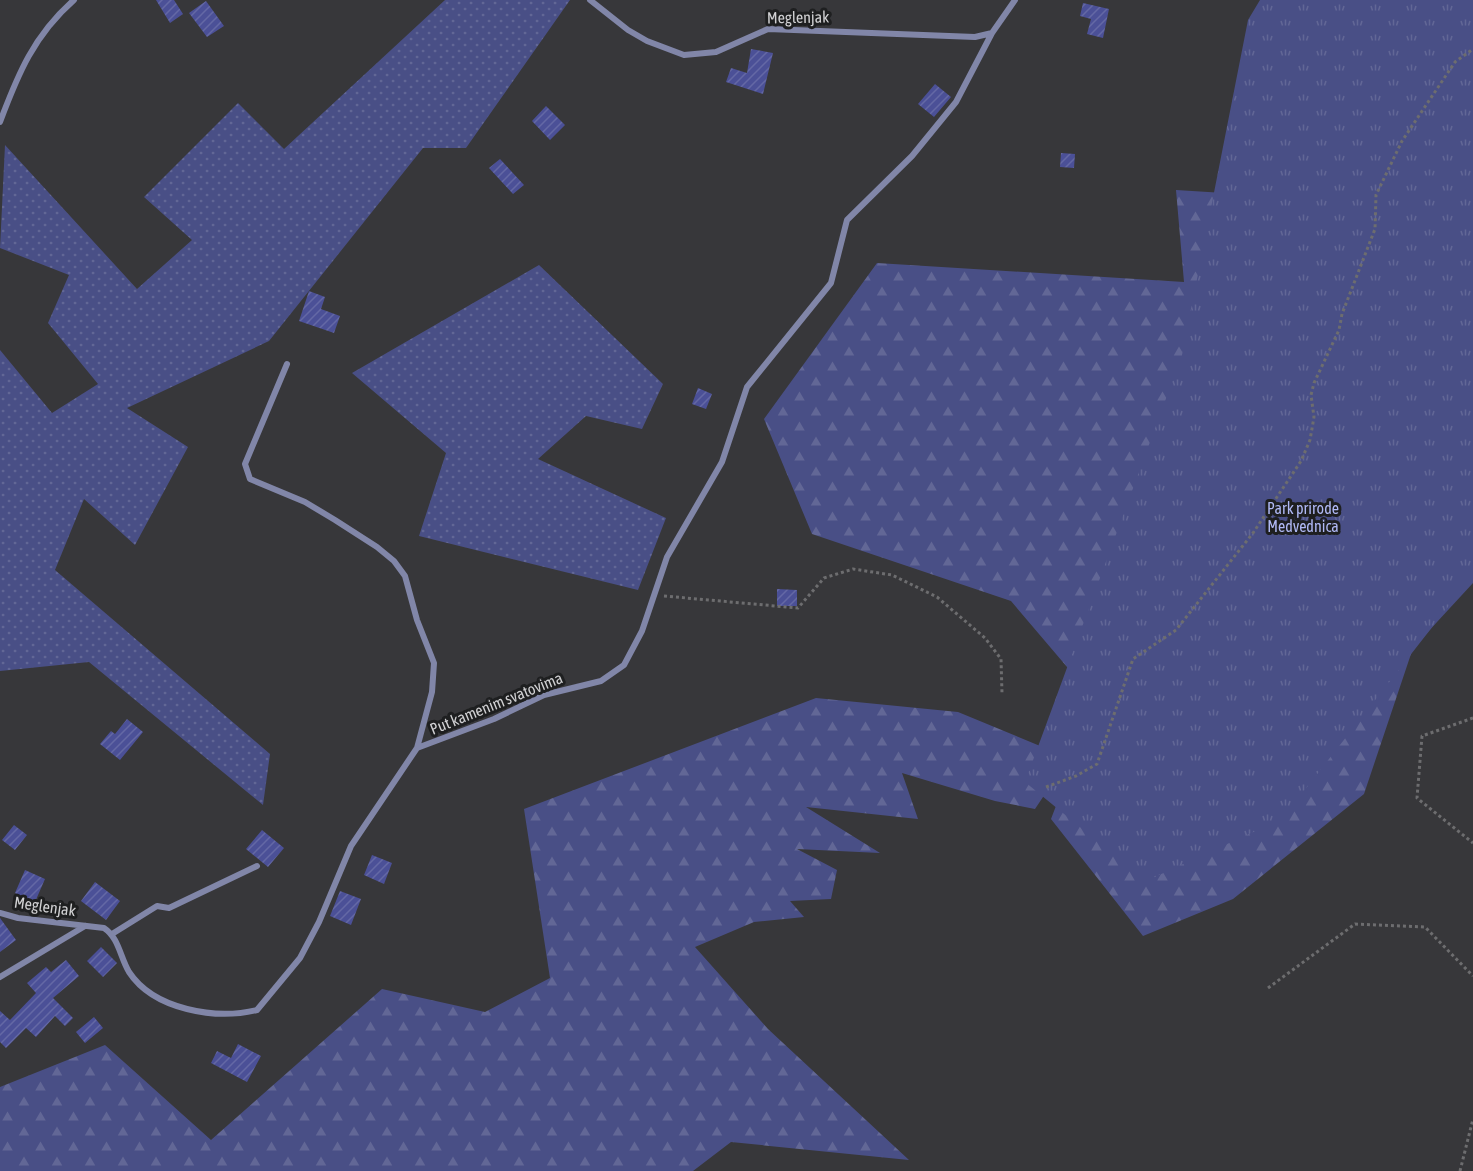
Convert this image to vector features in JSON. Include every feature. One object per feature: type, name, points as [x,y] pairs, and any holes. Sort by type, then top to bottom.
[{"type":"street","points":[[0,122],[21,68],[52,20],[74,0]]},
{"type":"street","name":"Meglenjak","points":[[590,0],[628,30],[647,41],[684,55],[716,52],[768,29],[975,37],[992,33]]},
{"type":"street","name":"Put kamenim svatovima","points":[[417,748],[494,719],[544,695],[601,681],[624,665],[642,631],[667,557],[722,462],[747,387],[831,283],[847,220],[912,156],[942,121],[956,102],[992,33],[1015,0]]},
{"type":"street","name":"Put kamenim svatovima","points":[[112,934],[130,974],[145,991],[171,1005],[223,1014],[257,1010],[300,958],[319,922],[351,846],[417,748],[432,692],[434,663],[417,620],[405,576],[394,561],[377,547],[335,520],[304,502],[250,479],[245,464],[287,364]]},
{"type":"street","points":[[0,976],[86,926],[104,928],[112,934],[158,906],[169,908],[257,866]]},
{"type":"street","name":"Meglenjak","points":[[0,913],[18,918],[86,926]]},
{"type":"path","points":[[1046,787],[1076,776],[1097,764],[1133,659],[1176,630],[1253,532],[1301,461],[1310,440],[1314,417],[1311,395],[1314,382],[1340,330],[1342,314],[1376,230],[1376,195],[1401,141],[1455,62],[1473,49]]},
{"type":"path","points":[[654,595],[798,608],[824,578],[854,569],[892,575],[937,597],[985,638],[1001,659],[1002,693]]},
{"type":"path","points":[[1473,718],[1422,736],[1417,798],[1473,843]]},
{"type":"path","points":[[1268,988],[1355,924],[1425,927],[1473,976]]},
{"type":"path","points":[[1460,1171],[1473,1119]]},
{"type":"green space","points":[[445,0],[570,0],[466,148],[423,148],[269,341],[127,408],[188,447],[135,545],[84,499],[55,570],[270,754],[263,805],[89,662],[0,671],[0,350],[52,413],[98,384],[48,323],[69,275],[0,248],[5,145],[137,289],[192,240],[144,197],[238,103],[284,149]]},
{"type":"green space","name":"Park prirode Medvednica","points":[[1260,0],[1473,0],[1473,575],[1282,819],[1146,881],[1025,782],[1182,355],[1248,20]]},
{"type":"green space","name":"Park prirode Medvednica","points":[[1473,0],[1473,583],[1413,648],[1364,794],[1233,899],[1143,936],[1051,819],[1096,701],[1011,601],[812,534],[764,419],[877,263],[1184,282],[1176,190],[1287,197]]},
{"type":"green space","points":[[539,265],[663,384],[642,429],[586,416],[538,459],[666,518],[638,590],[419,536],[446,453],[352,373]]},
{"type":"green space","points":[[816,698],[958,712],[1069,758],[1035,809],[995,801],[902,773],[918,819],[806,807],[880,853],[797,849],[837,870],[831,899],[790,901],[804,917],[754,922],[695,947],[768,1029],[909,1160],[731,1142],[693,1171],[0,1171],[0,1087],[105,1045],[211,1140],[382,989],[485,1012],[550,978],[524,809]]},
{"type":"building","points":[[156,0],[174,0],[183,14],[170,23]]},
{"type":"building","points":[[206,1],[224,26],[207,37],[189,13]]},
{"type":"building","points":[[1083,3],[1109,9],[1103,38],[1087,34],[1091,19],[1080,16]]},
{"type":"building","points":[[751,49],[773,53],[763,94],[726,82],[731,68],[747,73]]},
{"type":"building","points":[[935,84],[951,97],[934,117],[918,104]]},
{"type":"building","points":[[546,106],[565,125],[550,140],[532,121]]},
{"type":"building","points":[[1061,153],[1075,154],[1074,168],[1060,167]]},
{"type":"building","points":[[500,159],[524,185],[513,194],[489,168]]},
{"type":"building","points":[[309,291],[325,297],[321,309],[340,316],[334,333],[299,321]]},
{"type":"building","points":[[698,388],[712,394],[706,409],[692,404]]},
{"type":"building","points":[[777,589],[797,590],[797,606],[777,606]]},
{"type":"building","points":[[127,719],[143,732],[120,760],[100,744],[111,731],[115,734]]},
{"type":"building","points":[[14,825],[27,835],[15,850],[2,840]]},
{"type":"building","points":[[262,830],[284,848],[268,867],[246,849]]},
{"type":"building","points":[[372,855],[392,863],[384,884],[364,875]]},
{"type":"building","points":[[25,870],[45,879],[35,902],[15,893]]},
{"type":"building","points":[[95,882],[120,901],[106,920],[81,901]]},
{"type":"building","points":[[340,891],[361,899],[351,925],[330,916]]},
{"type":"building","points":[[0,918],[16,940],[0,952]]},
{"type":"building","points":[[101,947],[117,963],[103,977],[87,961]]},
{"type":"building","points":[[66,960],[79,976],[53,998],[73,1018],[65,1026],[55,1016],[36,1037],[26,1028],[6,1048],[0,1042],[0,1011],[10,1020],[36,993],[27,983],[46,967],[51,972]]},
{"type":"building","points":[[94,1017],[103,1028],[85,1043],[76,1032]]},
{"type":"building","points":[[238,1044],[261,1056],[247,1082],[211,1063],[217,1051],[231,1058]]}]
